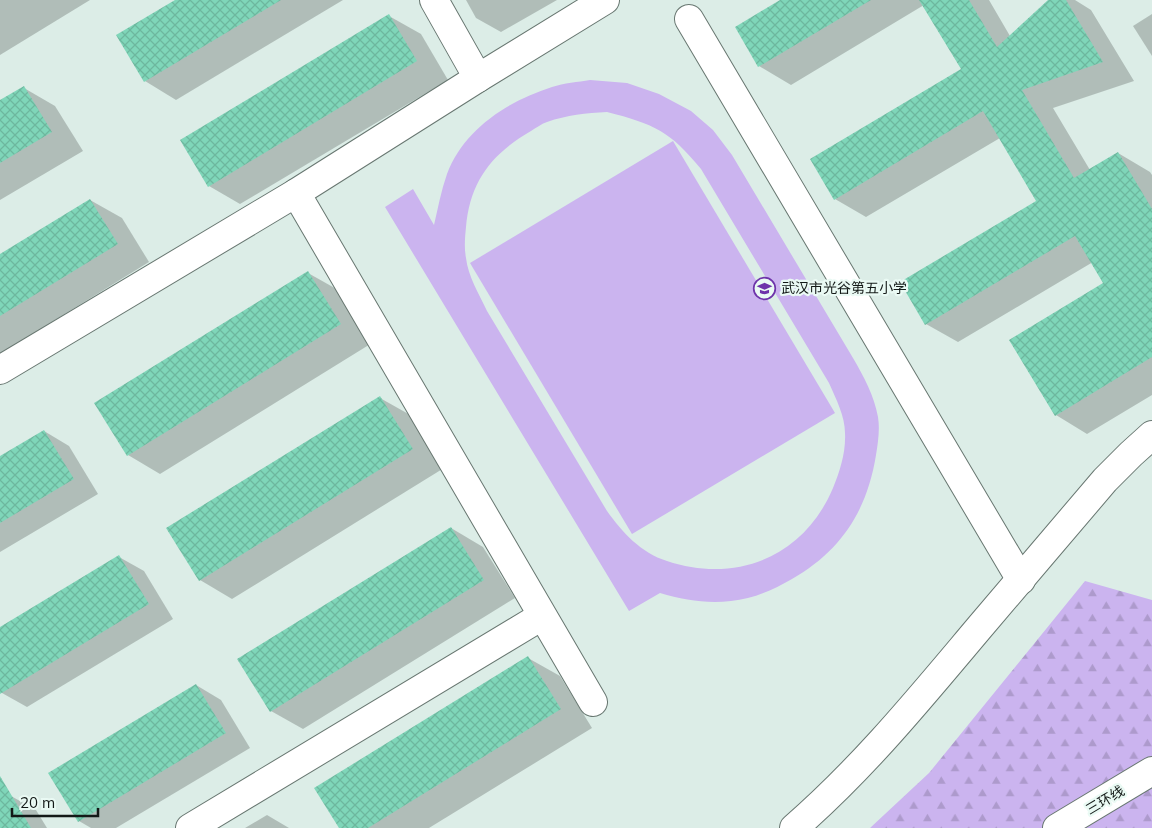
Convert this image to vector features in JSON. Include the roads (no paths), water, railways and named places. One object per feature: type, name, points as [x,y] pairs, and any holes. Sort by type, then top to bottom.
[{"type":"main road","points":[[434,0],[478,78]]},
{"type":"main road","points":[[0,370],[296,193],[605,0]]},
{"type":"main road","points":[[689,19],[1021,580]]},
{"type":"main road","points":[[296,193],[593,702]]},
{"type":"main road","points":[[794,828],[854,772],[886,738],[1105,480],[1152,435]]},
{"type":"main road","points":[[190,828],[542,616]]},
{"type":"main road","name":"三环线","points":[[1057,828],[1152,771]]},
{"type":"place","name":"武汉市光谷第五小学","points":[[765,288]]}]
